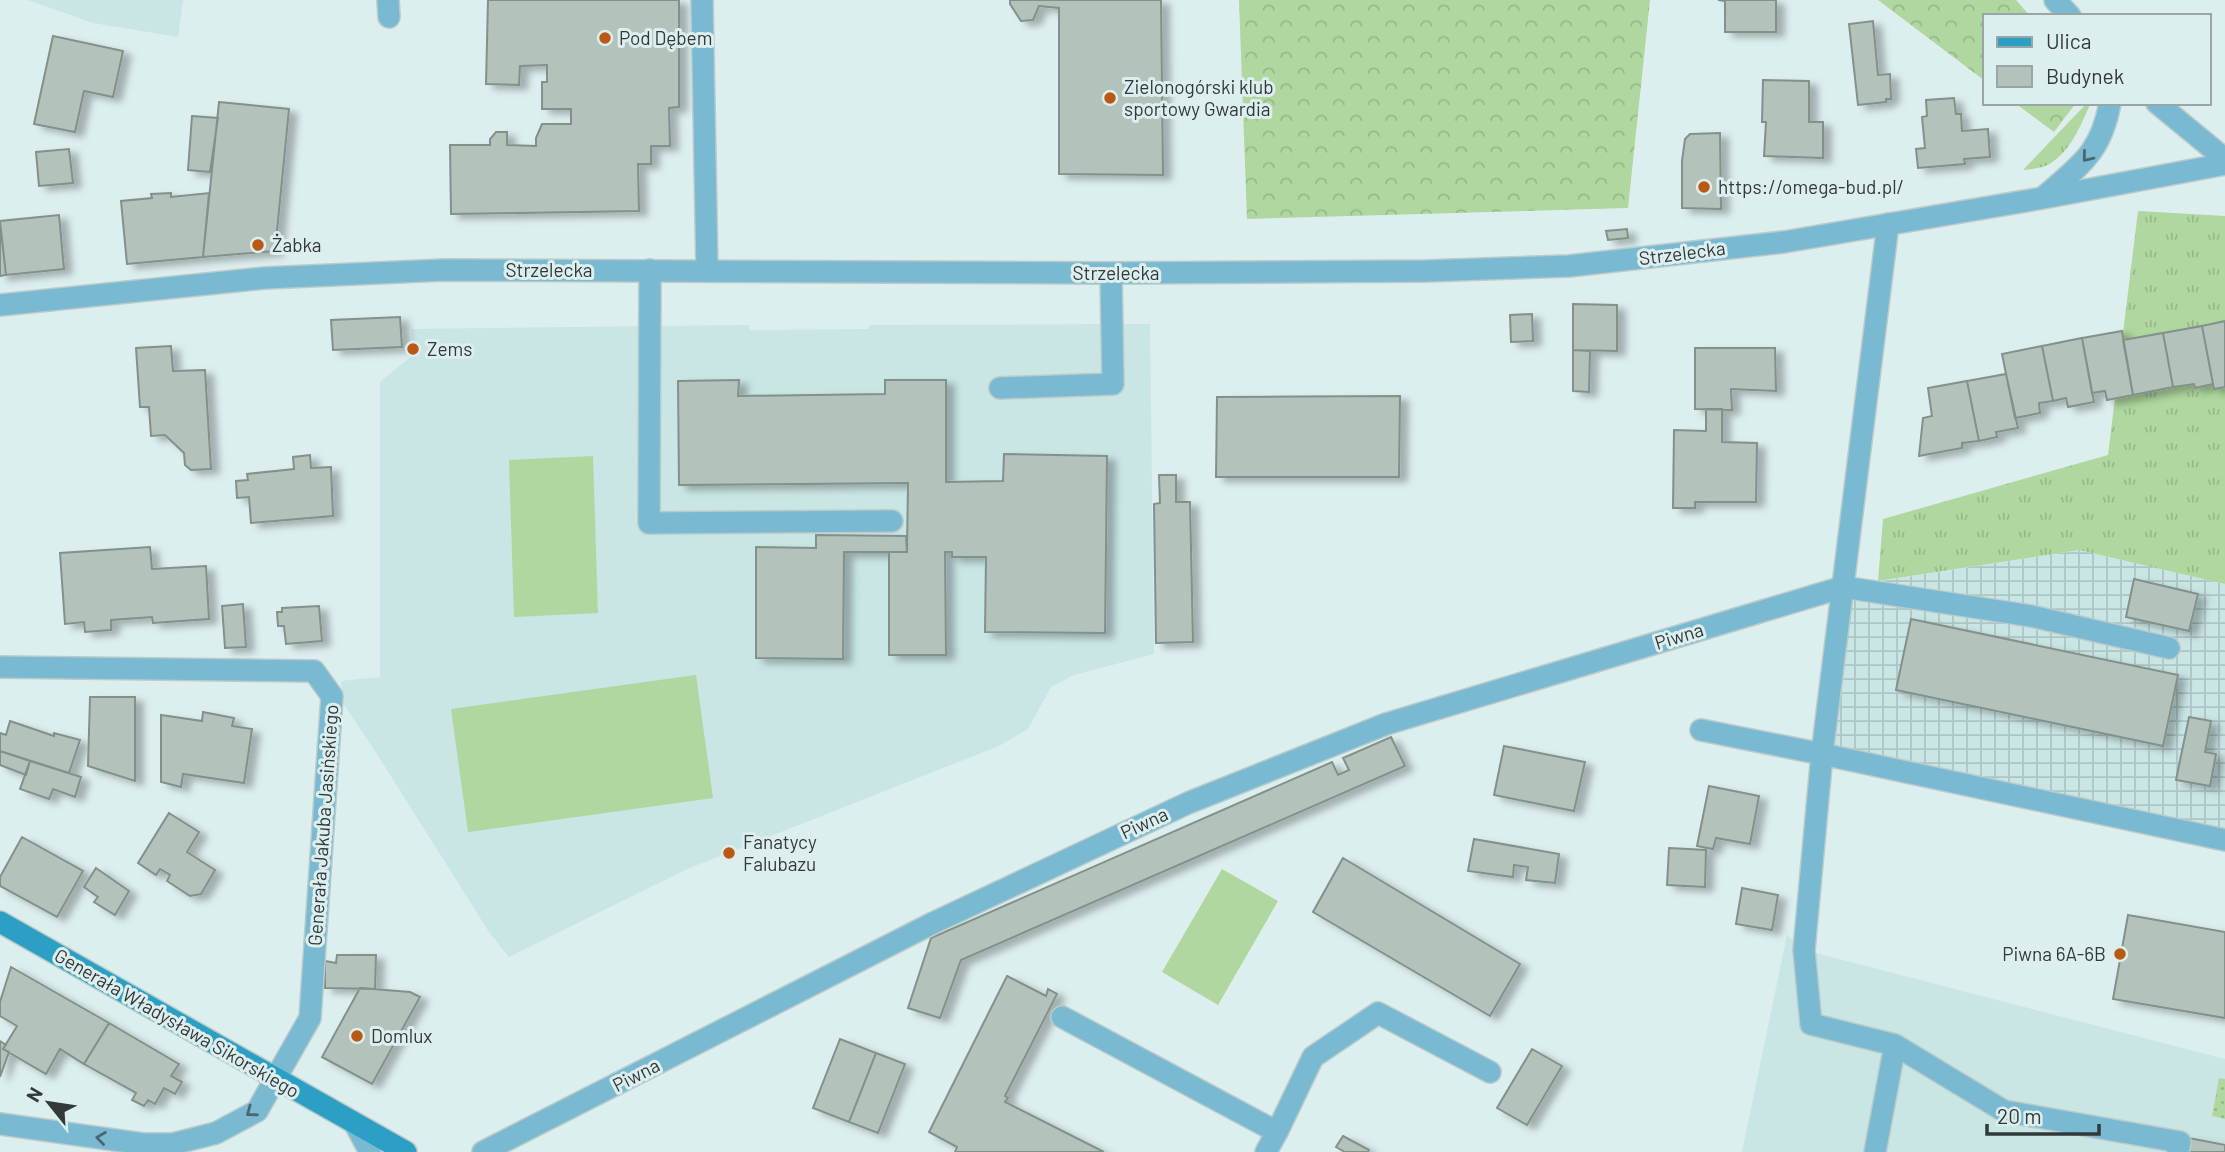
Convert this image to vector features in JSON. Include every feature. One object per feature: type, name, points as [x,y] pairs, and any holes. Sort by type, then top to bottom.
[{"type":"main road","name":"Generała Władysława Sikorskiego","points":[[0,922],[406,1152]]},
{"type":"street","points":[[702,0],[707,271]]},
{"type":"street","points":[[2055,0],[2068,14]]},
{"type":"street","points":[[2043,198],[2088,158],[2106,125],[2110,105]]},
{"type":"street","points":[[2159,105],[2225,161]]},
{"type":"street","name":"Strzelecka","points":[[0,305],[265,278],[354,272],[650,270],[1111,273],[1426,271],[1569,266],[1784,242],[2043,198],[2225,161]]},
{"type":"street","points":[[1888,224],[1822,754],[1804,950],[1811,1024],[1895,1045],[2004,1111],[2180,1142],[2178,1152]]},
{"type":"street","points":[[650,270],[649,523],[892,521]]},
{"type":"street","points":[[1000,388],[1113,384],[1111,273]]},
{"type":"street","points":[[1843,587],[2031,616],[2169,648]]},
{"type":"street","name":"Piwna","points":[[483,1152],[933,923],[1188,803],[1386,724],[1843,587]]},
{"type":"street","name":"Generała Jakuba Jasińskiego","points":[[0,667],[313,671],[332,696],[310,1018],[257,1111],[216,1133],[173,1144],[143,1144],[0,1124]]},
{"type":"street","points":[[1701,730],[2225,840]]},
{"type":"street","points":[[1266,1152],[1314,1057],[1378,1013],[1490,1072]]},
{"type":"street","points":[[1062,1017],[1277,1132]]},
{"type":"street","points":[[1875,1152],[1895,1045]]},
{"type":"street","points":[[355,1124],[370,1152]]},
{"type":"shaded area","points":[[28,0],[183,0],[178,37],[93,23]]},
{"type":"shaded area","points":[[1150,324],[1154,654],[1074,675],[1051,687],[1028,729],[999,746],[687,869],[509,957],[489,932],[343,703],[341,681],[380,677],[380,382],[414,354],[411,329],[749,325],[749,330],[869,329],[869,325]]},
{"type":"shaded area","points":[[2079,550],[2225,584],[2225,840],[1822,754],[1843,587]]},
{"type":"shaded area","points":[[1787,935],[1804,950],[2225,1059],[2225,1152],[1742,1152]]},
{"type":"green space","points":[[1239,0],[1650,0],[1628,208],[1247,219]]},
{"type":"green space","points":[[1878,0],[2016,0],[2028,14],[1983,14],[1983,79]]},
{"type":"green space","points":[[2018,105],[2074,105],[2054,132]]},
{"type":"green space","points":[[2085,105],[2089,105],[2074,138],[2058,158],[2048,165],[2023,170]]},
{"type":"green space","points":[[2138,211],[2225,216],[2225,584],[2079,550],[1878,581],[1883,519],[2108,455]]},
{"type":"green space","points":[[593,456],[598,613],[514,617],[509,460]]},
{"type":"green space","points":[[696,675],[713,798],[468,832],[451,709]]},
{"type":"green space","points":[[1222,869],[1278,901],[1218,1005],[1162,972]]},
{"type":"green space","points":[[2219,1078],[2225,1079],[2225,1119],[2212,1116]]},
{"type":"building","points":[[488,0],[679,0],[679,107],[669,108],[670,146],[651,146],[651,164],[638,164],[639,211],[451,214],[450,145],[490,145],[490,139],[496,132],[507,132],[507,145],[536,146],[536,138],[542,124],[571,124],[571,109],[542,109],[542,82],[547,82],[547,65],[520,66],[519,85],[486,84]]},
{"type":"building","name":"Zielonogórski klub sportowy Gwardia","points":[[1010,0],[1161,0],[1163,175],[1059,174],[1059,8],[1039,6],[1033,20],[1021,21]]},
{"type":"building","points":[[1718,0],[1776,0],[1776,32],[1725,32],[1725,1]]},
{"type":"building","points":[[1873,21],[1878,75],[1890,74],[1891,99],[1858,105],[1849,24]]},
{"type":"building","points":[[53,36],[123,51],[113,97],[84,91],[75,132],[34,124]]},
{"type":"building","points":[[1763,80],[1809,81],[1809,122],[1823,122],[1823,158],[1764,156],[1766,122],[1762,122]]},
{"type":"building","points":[[1954,98],[1956,114],[1961,114],[1962,131],[1988,129],[1990,157],[1964,159],[1965,164],[1918,168],[1916,149],[1925,148],[1922,117],[1927,116],[1926,100]]},
{"type":"building","points":[[219,102],[289,109],[275,251],[203,257]]},
{"type":"building","points":[[192,116],[218,118],[210,172],[188,170]]},
{"type":"building","points":[[1720,133],[1721,209],[1682,208],[1685,139],[1690,134]]},
{"type":"building","points":[[69,149],[73,183],[39,186],[36,152]]},
{"type":"building","points":[[171,193],[171,197],[209,193],[203,257],[127,264],[121,201],[152,198],[151,194]]},
{"type":"building","points":[[59,215],[64,269],[6,275],[0,221]]},
{"type":"building","points":[[0,223],[6,275],[0,276]]},
{"type":"building","points":[[1627,229],[1628,238],[1608,240],[1606,231]]},
{"type":"building","points":[[1573,304],[1617,305],[1617,351],[1573,350]]},
{"type":"building","points":[[1532,314],[1533,341],[1511,342],[1510,315]]},
{"type":"building","points":[[400,317],[402,347],[333,350],[331,320]]},
{"type":"building","points":[[2225,321],[2225,387],[2214,389],[2202,326]]},
{"type":"building","points":[[2202,326],[2213,384],[2195,388],[2194,384],[2173,387],[2163,333]]},
{"type":"building","points":[[2122,331],[2133,395],[2107,400],[2105,391],[2092,393],[2082,338]]},
{"type":"building","points":[[2163,333],[2173,387],[2133,395],[2123,340]]},
{"type":"building","points":[[2082,338],[2094,402],[2068,407],[2066,398],[2053,401],[2042,346]]},
{"type":"building","points":[[171,346],[173,371],[205,370],[211,469],[191,470],[185,465],[184,453],[165,435],[151,436],[149,407],[140,407],[136,348]]},
{"type":"building","points":[[2042,346],[2053,401],[2039,403],[2040,413],[2015,418],[2002,354]]},
{"type":"building","points":[[1695,348],[1775,348],[1776,391],[1731,389],[1732,410],[1695,409]]},
{"type":"building","points":[[1573,350],[1590,351],[1589,392],[1573,391]]},
{"type":"building","points":[[2006,374],[2018,428],[1996,432],[1997,437],[1979,441],[1967,381]]},
{"type":"building","points":[[739,380],[738,396],[885,394],[885,380],[946,380],[946,482],[1003,481],[1004,454],[1107,456],[1105,633],[985,632],[986,557],[952,557],[952,552],[945,552],[946,655],[889,655],[889,552],[907,552],[908,483],[679,485],[678,381]]},
{"type":"building","points":[[1967,381],[1979,441],[1962,443],[1962,448],[1919,456],[1923,418],[1932,416],[1928,388]]},
{"type":"building","points":[[1400,396],[1399,477],[1216,477],[1217,397]]},
{"type":"building","points":[[1706,409],[1722,409],[1722,442],[1757,443],[1756,502],[1695,502],[1695,508],[1673,508],[1674,430],[1706,431]]},
{"type":"building","points":[[310,455],[311,468],[331,467],[333,516],[251,523],[249,497],[237,498],[236,481],[248,480],[247,474],[294,469],[293,457]]},
{"type":"building","points":[[1159,475],[1176,475],[1176,502],[1190,502],[1193,642],[1156,643],[1154,504],[1160,503]]},
{"type":"building","points":[[816,535],[906,536],[907,552],[844,552],[843,659],[756,658],[756,547],[816,548]]},
{"type":"building","points":[[150,547],[152,569],[206,566],[209,619],[153,623],[152,617],[111,620],[111,630],[85,632],[84,622],[65,624],[60,553]]},
{"type":"building","points":[[2134,579],[2198,594],[2189,631],[2126,617]]},
{"type":"building","points":[[243,604],[246,647],[225,648],[222,606]]},
{"type":"building","points":[[319,606],[322,641],[286,644],[284,626],[278,626],[277,612],[282,612],[282,608]]},
{"type":"building","points":[[1911,619],[2178,675],[2163,746],[1896,690]]},
{"type":"building","points":[[90,697],[135,697],[135,781],[88,766]]},
{"type":"building","points":[[203,712],[234,718],[232,726],[252,729],[244,783],[183,774],[181,787],[161,782],[161,715],[202,721]]},
{"type":"building","points":[[2189,717],[2211,721],[2205,752],[2216,754],[2210,786],[2176,780]]},
{"type":"building","points":[[10,721],[54,736],[54,733],[80,740],[69,773],[0,751],[0,733],[6,735]]},
{"type":"building","points":[[1391,737],[1405,766],[961,960],[940,1018],[908,1008],[931,938],[1332,762],[1338,775],[1349,770],[1343,758]]},
{"type":"building","points":[[1504,746],[1585,762],[1574,811],[1494,795]]},
{"type":"building","points":[[0,751],[30,761],[26,775],[0,765]]},
{"type":"building","points":[[30,761],[81,777],[75,797],[53,789],[49,799],[20,789]]},
{"type":"building","points":[[1709,786],[1759,796],[1750,844],[1716,838],[1713,849],[1697,846]]},
{"type":"building","points":[[169,813],[199,832],[187,852],[215,870],[201,894],[190,896],[167,881],[170,875],[160,869],[156,875],[138,863]]},
{"type":"building","points":[[22,837],[83,871],[57,917],[0,886],[0,877]]},
{"type":"building","points":[[1474,839],[1559,854],[1555,883],[1526,880],[1528,867],[1514,865],[1513,877],[1468,871]]},
{"type":"building","points":[[1669,848],[1706,850],[1705,887],[1667,885]]},
{"type":"building","points":[[1343,858],[1520,964],[1490,1016],[1313,912]]},
{"type":"building","points":[[96,868],[129,891],[115,915],[94,902],[98,897],[84,887]]},
{"type":"building","points":[[1742,888],[1778,895],[1772,930],[1736,924]]},
{"type":"building","points":[[2128,915],[2225,932],[2225,1018],[2113,999]]},
{"type":"building","points":[[337,955],[376,955],[375,989],[325,988],[325,961],[336,963]]},
{"type":"building","points":[[11,967],[109,1023],[84,1064],[60,1049],[46,1074],[3,1049],[17,1026],[0,1016],[0,1002]]},
{"type":"building","points":[[1007,976],[1046,996],[1048,989],[1057,994],[1005,1096],[1008,1098],[1005,1102],[1104,1152],[955,1152],[957,1147],[929,1132]]},
{"type":"building","points":[[360,988],[410,992],[420,997],[372,1084],[322,1057]]},
{"type":"building","points":[[109,1023],[179,1064],[171,1076],[182,1082],[175,1094],[164,1088],[155,1104],[148,1100],[144,1106],[132,1100],[136,1093],[84,1064]]},
{"type":"building","points":[[840,1039],[876,1053],[849,1122],[813,1108]]},
{"type":"building","points":[[0,1041],[6,1045],[3,1049],[9,1052],[0,1077]]},
{"type":"building","points":[[1532,1049],[1562,1066],[1527,1125],[1497,1108]]},
{"type":"building","points":[[876,1053],[905,1064],[878,1133],[849,1122]]},
{"type":"building","points":[[1343,1136],[1369,1150],[1368,1152],[1345,1152],[1336,1147]]},
{"type":"building","points":[[2189,1138],[2225,1145],[2225,1152],[2186,1152]]},
{"type":"place","name":"Pod Dębem","points":[[605,38]]},
{"type":"place","name":"Zielonogórski klub sportowy Gwardia","points":[[1110,98]]},
{"type":"place","name":"https://omega-bud.pl/","points":[[1704,187]]},
{"type":"place","name":"Żabka","points":[[258,245]]},
{"type":"place","name":"Zems","points":[[413,349]]},
{"type":"place","name":"Fanatycy Falubazu","points":[[729,853]]},
{"type":"place","name":"Piwna 6A-6B","points":[[2120,954]]},
{"type":"place","name":"Domlux","points":[[357,1036]]}]
